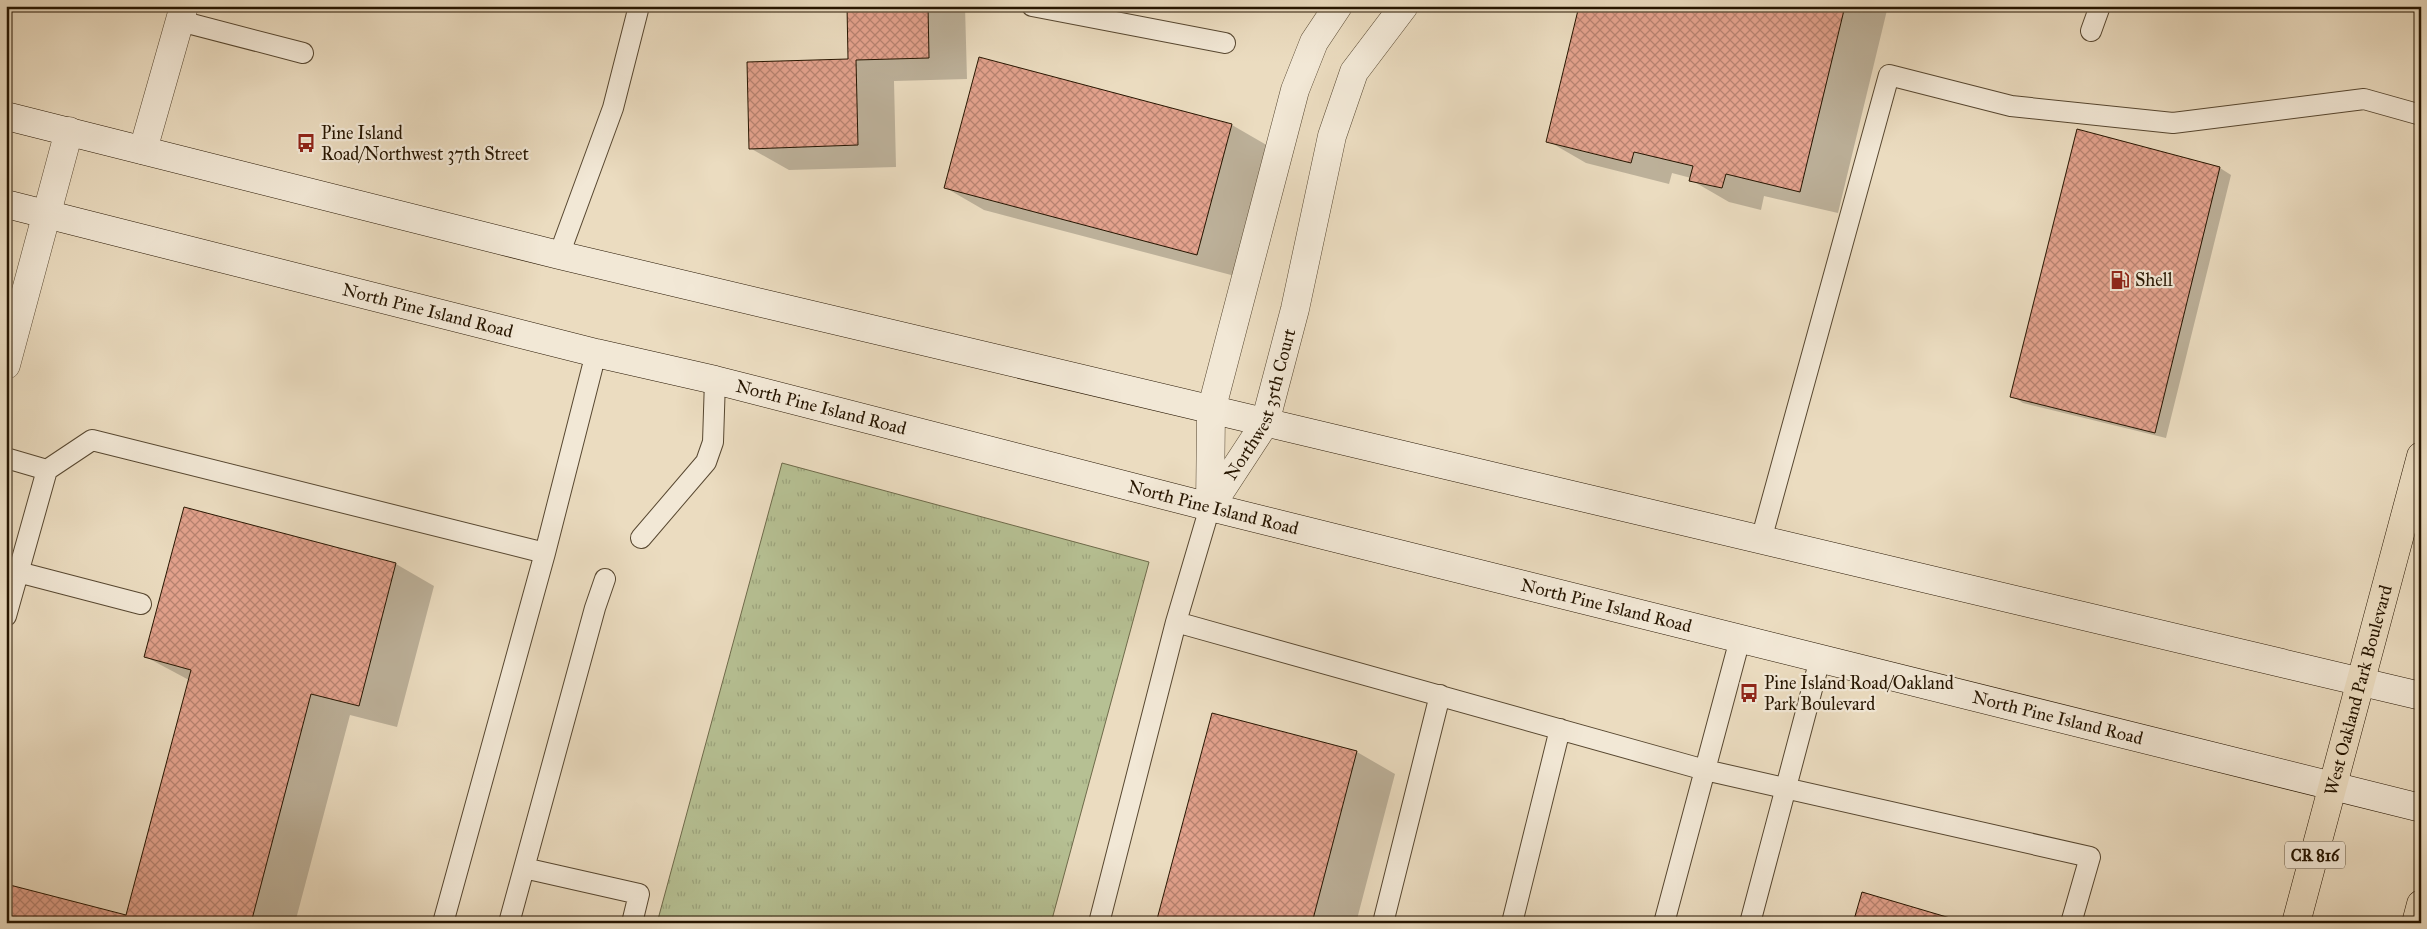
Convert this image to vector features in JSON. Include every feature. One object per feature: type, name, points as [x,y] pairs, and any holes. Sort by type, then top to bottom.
[{"type":"main road","name":"Northwest 35th Court","points":[[1210,507],[1212,411],[1295,90],[1314,42],[1338,6]]},
{"type":"main road","name":"Northwest 35th Court","points":[[1210,507],[1265,423],[1295,309],[1332,136],[1354,72],[1404,6]]},
{"type":"main road","points":[[144,150],[182,14]]},
{"type":"main road","points":[[6,116],[559,255],[2421,696]]},
{"type":"main road","points":[[6,365],[69,131]]},
{"type":"main road","name":"North Pine Island Road","points":[[6,204],[596,353],[715,380],[1210,507],[1820,660],[2421,808]]},
{"type":"main road","name":"West Oakland Park Boulevard","points":[[2296,923],[2334,787],[2421,456]]},
{"type":"main road","points":[[2416,923],[2421,904]]},
{"type":"lane","points":[[559,255],[612,108],[639,6]]},
{"type":"lane","points":[[1032,6],[1225,43]]},
{"type":"lane","points":[[2091,31],[2100,6]]},
{"type":"lane","points":[[182,14],[303,53]]},
{"type":"lane","points":[[1761,540],[1889,75],[2011,106],[2172,123],[2364,99],[2421,115]]},
{"type":"lane","points":[[443,923],[545,552],[596,353]]},
{"type":"lane","points":[[641,538],[706,462],[714,442],[715,380]]},
{"type":"lane","points":[[6,616],[47,470],[92,440],[545,552]]},
{"type":"lane","points":[[6,458],[47,470]]},
{"type":"lane","points":[[1099,923],[1176,622],[1210,507]]},
{"type":"lane","points":[[18,572],[141,604]]},
{"type":"lane","points":[[509,923],[595,608],[605,579]]},
{"type":"lane","points":[[1176,622],[1705,770],[2090,857],[2071,923]]},
{"type":"lane","points":[[1664,923],[1740,639]]},
{"type":"lane","points":[[1750,923],[1820,660]]},
{"type":"lane","points":[[1383,923],[1440,695]]},
{"type":"lane","points":[[1512,923],[1560,729]]},
{"type":"lane","points":[[524,868],[639,894],[632,923]]},
{"type":"green space","points":[[782,463],[1149,562],[1051,923],[657,923]]},
{"type":"building","points":[[847,6],[928,6],[929,58],[856,60],[858,145],[749,149],[747,62],[848,59]]},
{"type":"building","points":[[1579,6],[1845,6],[1800,192],[1726,174],[1722,188],[1689,181],[1693,166],[1634,152],[1631,163],[1546,142]]},
{"type":"building","points":[[979,57],[1232,124],[1197,255],[944,188]]},
{"type":"building","points":[[2077,129],[2220,167],[2155,433],[2010,397]]},
{"type":"building","points":[[184,507],[396,563],[359,706],[311,694],[251,923],[6,923],[6,884],[126,915],[191,670],[144,657]]},
{"type":"building","points":[[1212,713],[1357,751],[1312,923],[1156,923]]},
{"type":"building","points":[[1862,892],[1967,923],[1853,923]]},
{"type":"place","name":"Pine Island Road/Northwest 37th Street","points":[[306,143]]},
{"type":"place","name":"Shell","points":[[2120,280]]},
{"type":"place","name":"Pine Island Road/Oakland Park Boulevard","points":[[1749,693]]}]
